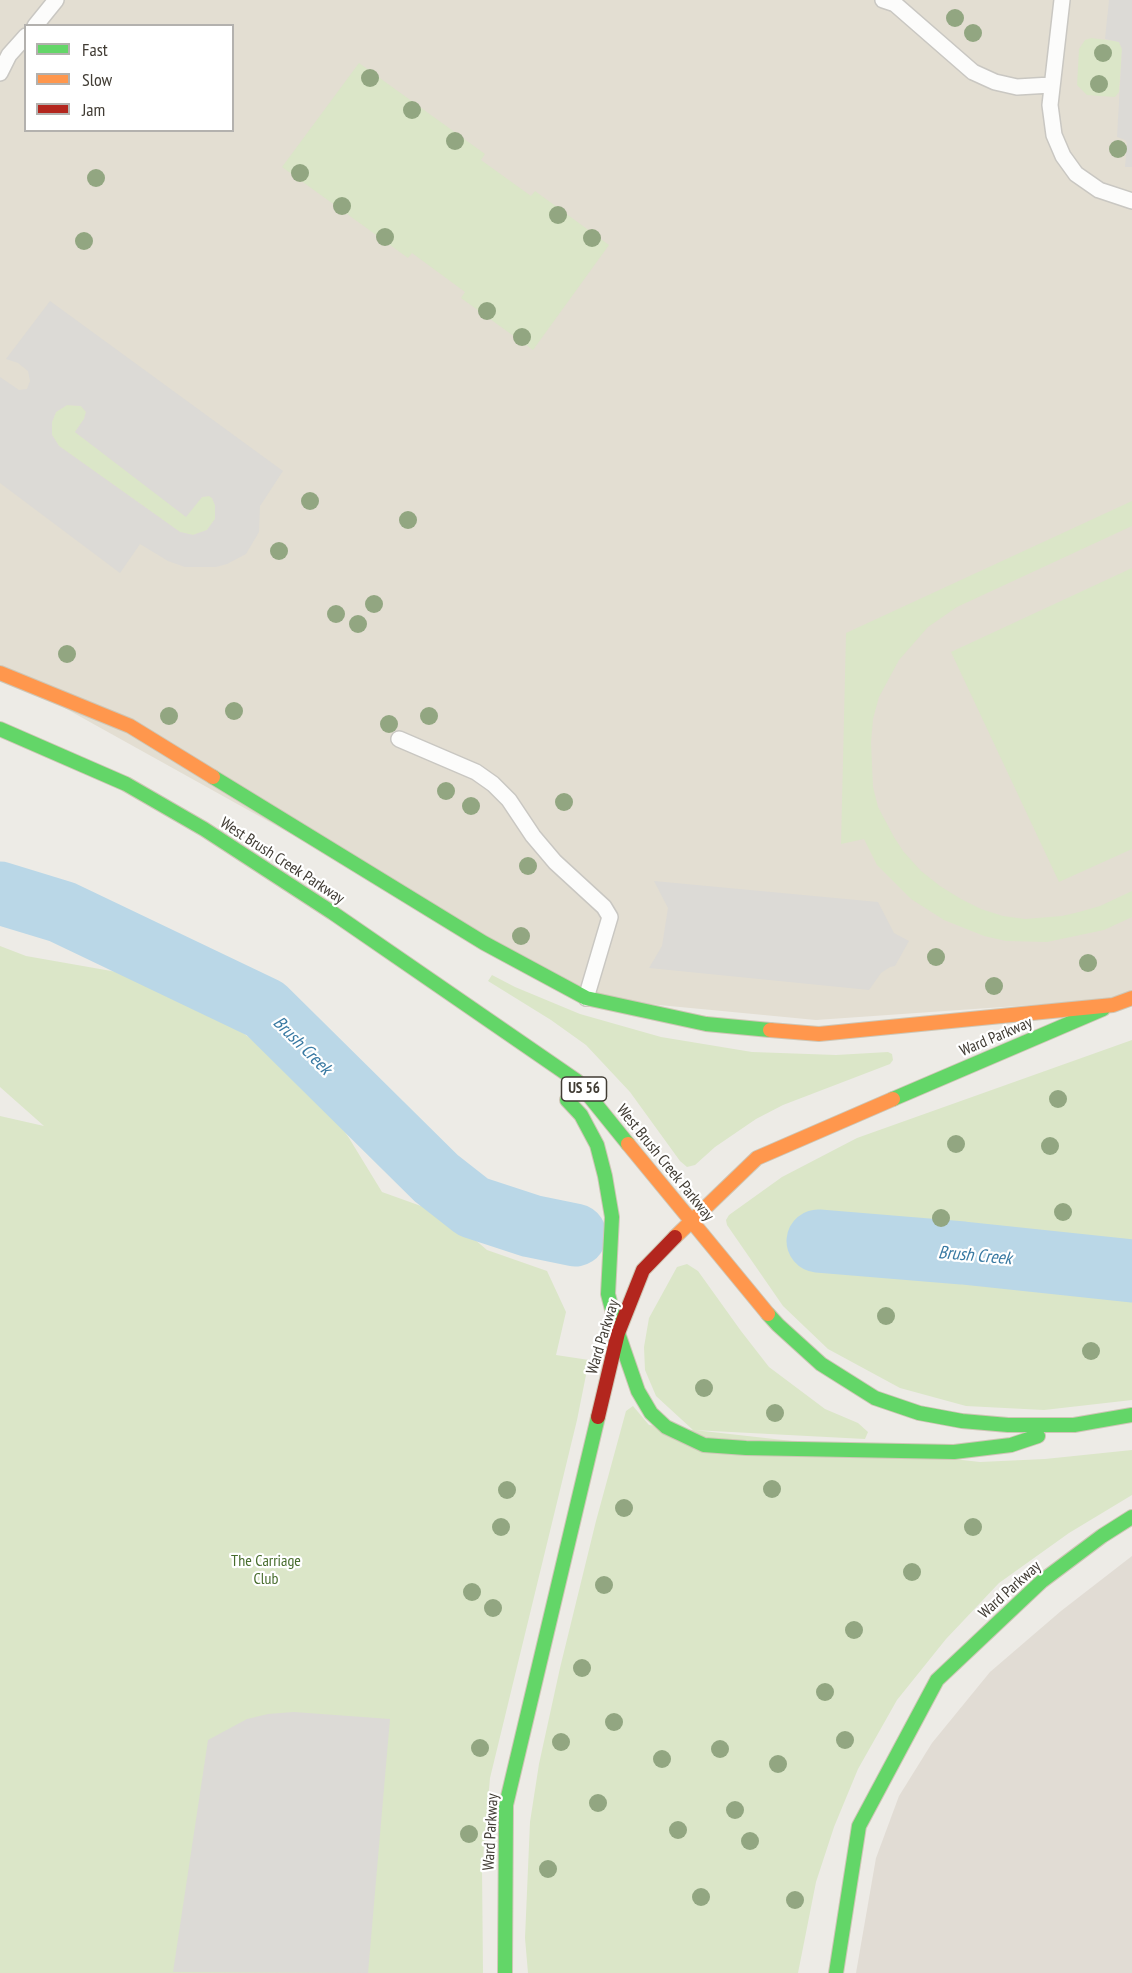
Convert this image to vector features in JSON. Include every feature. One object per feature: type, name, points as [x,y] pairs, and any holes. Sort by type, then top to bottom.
[{"type":"main road","name":"West Brush Creek Parkway","points":[[0,673],[130,726],[484,943],[586,998],[706,1024],[819,1034],[1113,1005]]},
{"type":"main road","name":"West Brush Creek Parkway","points":[[0,729],[126,784],[204,829],[333,913],[577,1081],[690,1221],[778,1324],[821,1364],[875,1398],[919,1413],[962,1421],[1008,1425],[1074,1425],[1132,1415]]},
{"type":"main road","points":[[333,913],[369,956]]},
{"type":"main road","name":"Ward Parkway","points":[[505,1973],[506,1805],[618,1333],[643,1270],[690,1221],[757,1158],[1132,998]]},
{"type":"main road","points":[[561,1094],[581,1115],[597,1145],[612,1217],[608,1294],[618,1333],[638,1391],[651,1413],[666,1426],[704,1445],[746,1449],[954,1452],[1011,1445],[1074,1425]]},
{"type":"main road","name":"Ward Parkway","points":[[836,1973],[860,1826],[937,1680],[1042,1581],[1102,1536],[1132,1517]]},
{"type":"lane","points":[[37,24],[56,0]]},
{"type":"lane","points":[[883,0],[894,4],[973,72],[995,82],[1017,87],[1051,86]]},
{"type":"lane","points":[[1062,0],[1051,86],[1050,105],[1054,135],[1063,156],[1076,174],[1099,190],[1132,201]]},
{"type":"lane","points":[[0,73],[9,55],[24,38]]},
{"type":"lane","points":[[399,739],[476,772],[493,784],[509,800],[533,836],[555,862],[604,907],[610,917],[586,998]]},
{"type":"shaded area","points":[[0,0],[1132,0],[1132,998],[816,1020],[586,998],[0,672]]},
{"type":"shaded area","points":[[1109,0],[1132,0],[1132,167],[1125,167],[1127,143],[1117,137],[1122,49],[1119,42],[1105,39]]},
{"type":"shaded area","points":[[50,301],[283,471],[260,506],[259,532],[246,554],[216,567],[185,567],[168,561],[140,544],[120,573],[0,483],[0,377],[19,390],[27,389],[30,381],[28,371],[18,363],[6,359]],"holes":[[[67,405],[81,406],[86,412],[75,432],[186,517],[202,497],[212,498],[215,505],[215,519],[207,530],[193,535],[180,532],[59,446],[52,435],[52,422],[56,412]]]},
{"type":"shaded area","points":[[654,881],[878,902],[894,933],[909,941],[895,966],[881,973],[869,990],[649,968],[662,946],[668,908]]},
{"type":"shaded area","points":[[1132,1556],[1132,1973],[856,1973],[876,1858],[899,1796],[932,1743],[990,1672],[1061,1611]]},
{"type":"shaded area","points":[[294,1712],[390,1719],[368,1973],[173,1972],[208,1740],[247,1719],[268,1714]]},
{"type":"green space","points":[[1091,38],[1119,42],[1122,49],[1119,92],[1115,97],[1087,95],[1077,85],[1079,49],[1085,40]]},
{"type":"green space","points":[[359,63],[485,154],[481,160],[531,196],[535,191],[609,245],[533,350],[461,298],[465,292],[412,253],[408,258],[282,167]]},
{"type":"green space","points":[[67,405],[81,406],[86,412],[75,432],[186,516],[202,497],[212,498],[215,505],[215,519],[207,530],[193,535],[180,532],[59,446],[52,435],[52,422],[56,412]]},
{"type":"green space","points":[[1132,501],[1132,526],[957,607],[928,627],[899,660],[879,697],[873,719],[871,742],[873,787],[878,807],[903,851],[921,871],[940,886],[981,909],[1003,916],[1025,919],[1079,912],[1100,906],[1132,891],[1132,917],[1104,930],[1047,942],[1006,941],[984,936],[944,920],[911,899],[877,865],[864,839],[841,844],[846,633]]},
{"type":"green space","points":[[1132,568],[1132,849],[1059,882],[951,652]]},
{"type":"green space","name":"The Carriage Club","points":[[0,946],[26,956],[117,972],[242,1032],[315,1089],[382,1192],[446,1215],[487,1250],[547,1271],[566,1312],[556,1355],[589,1360],[577,1420],[490,1778],[482,1868],[483,1973],[0,1973],[0,1116],[44,1126],[0,1087]]},
{"type":"green space","points":[[492,975],[580,1014],[661,1037],[752,1052],[836,1055],[888,1052],[892,1054],[893,1060],[890,1064],[783,1105],[756,1119],[715,1147],[695,1165],[687,1167],[680,1161],[630,1092],[586,1045],[488,981]]},
{"type":"green space","points":[[1132,1040],[1132,1400],[1044,1410],[966,1406],[900,1388],[828,1349],[783,1306],[727,1225],[726,1220],[729,1215],[782,1177],[857,1138]]},
{"type":"green space","points":[[687,1264],[698,1271],[769,1367],[825,1409],[858,1423],[868,1432],[865,1439],[693,1430],[656,1396],[645,1370],[644,1347],[649,1318],[677,1267]]},
{"type":"green space","points":[[633,1406],[649,1425],[980,1462],[1045,1459],[1132,1450],[1132,1495],[1069,1533],[999,1583],[946,1639],[897,1700],[858,1769],[834,1827],[816,1882],[798,1973],[528,1973],[525,1938],[530,1822],[539,1764],[596,1521],[626,1411]]},
{"type":"waterway","name":"Brush Creek","points":[[0,893],[62,912],[265,1009],[436,1178],[473,1207],[531,1226],[575,1235]]},
{"type":"waterway","name":"Brush Creek","points":[[818,1241],[963,1253],[1132,1271]]},
{"type":"traffic: fast","points":[[0,729],[126,784],[204,829],[333,913],[577,1081],[628,1144]]},
{"type":"traffic: fast","points":[[213,777],[484,943],[586,998],[706,1024],[770,1030]]},
{"type":"traffic: fast","points":[[893,1099],[1103,1009]]},
{"type":"traffic: fast","points":[[567,1100],[581,1115],[597,1145],[605,1176],[612,1217],[608,1294],[618,1333],[638,1391],[651,1413],[666,1427],[704,1445],[746,1448],[954,1452],[1011,1445],[1038,1436]]},
{"type":"traffic: fast","points":[[768,1314],[821,1364],[875,1398],[919,1413],[962,1421],[1008,1425],[1074,1425],[1132,1415]]},
{"type":"traffic: fast","points":[[505,1973],[506,1805],[598,1417]]},
{"type":"traffic: fast","points":[[836,1973],[859,1826],[937,1680],[1042,1581],[1102,1536],[1132,1517]]},
{"type":"traffic: slow","points":[[0,673],[130,726],[213,777]]},
{"type":"traffic: slow","points":[[770,1030],[819,1034],[1113,1005],[1132,998]]},
{"type":"traffic: slow","points":[[675,1237],[757,1158],[893,1099]]},
{"type":"traffic: slow","points":[[628,1144],[768,1314]]},
{"type":"traffic: jam","points":[[598,1417],[618,1333],[643,1270],[675,1237]]}]
